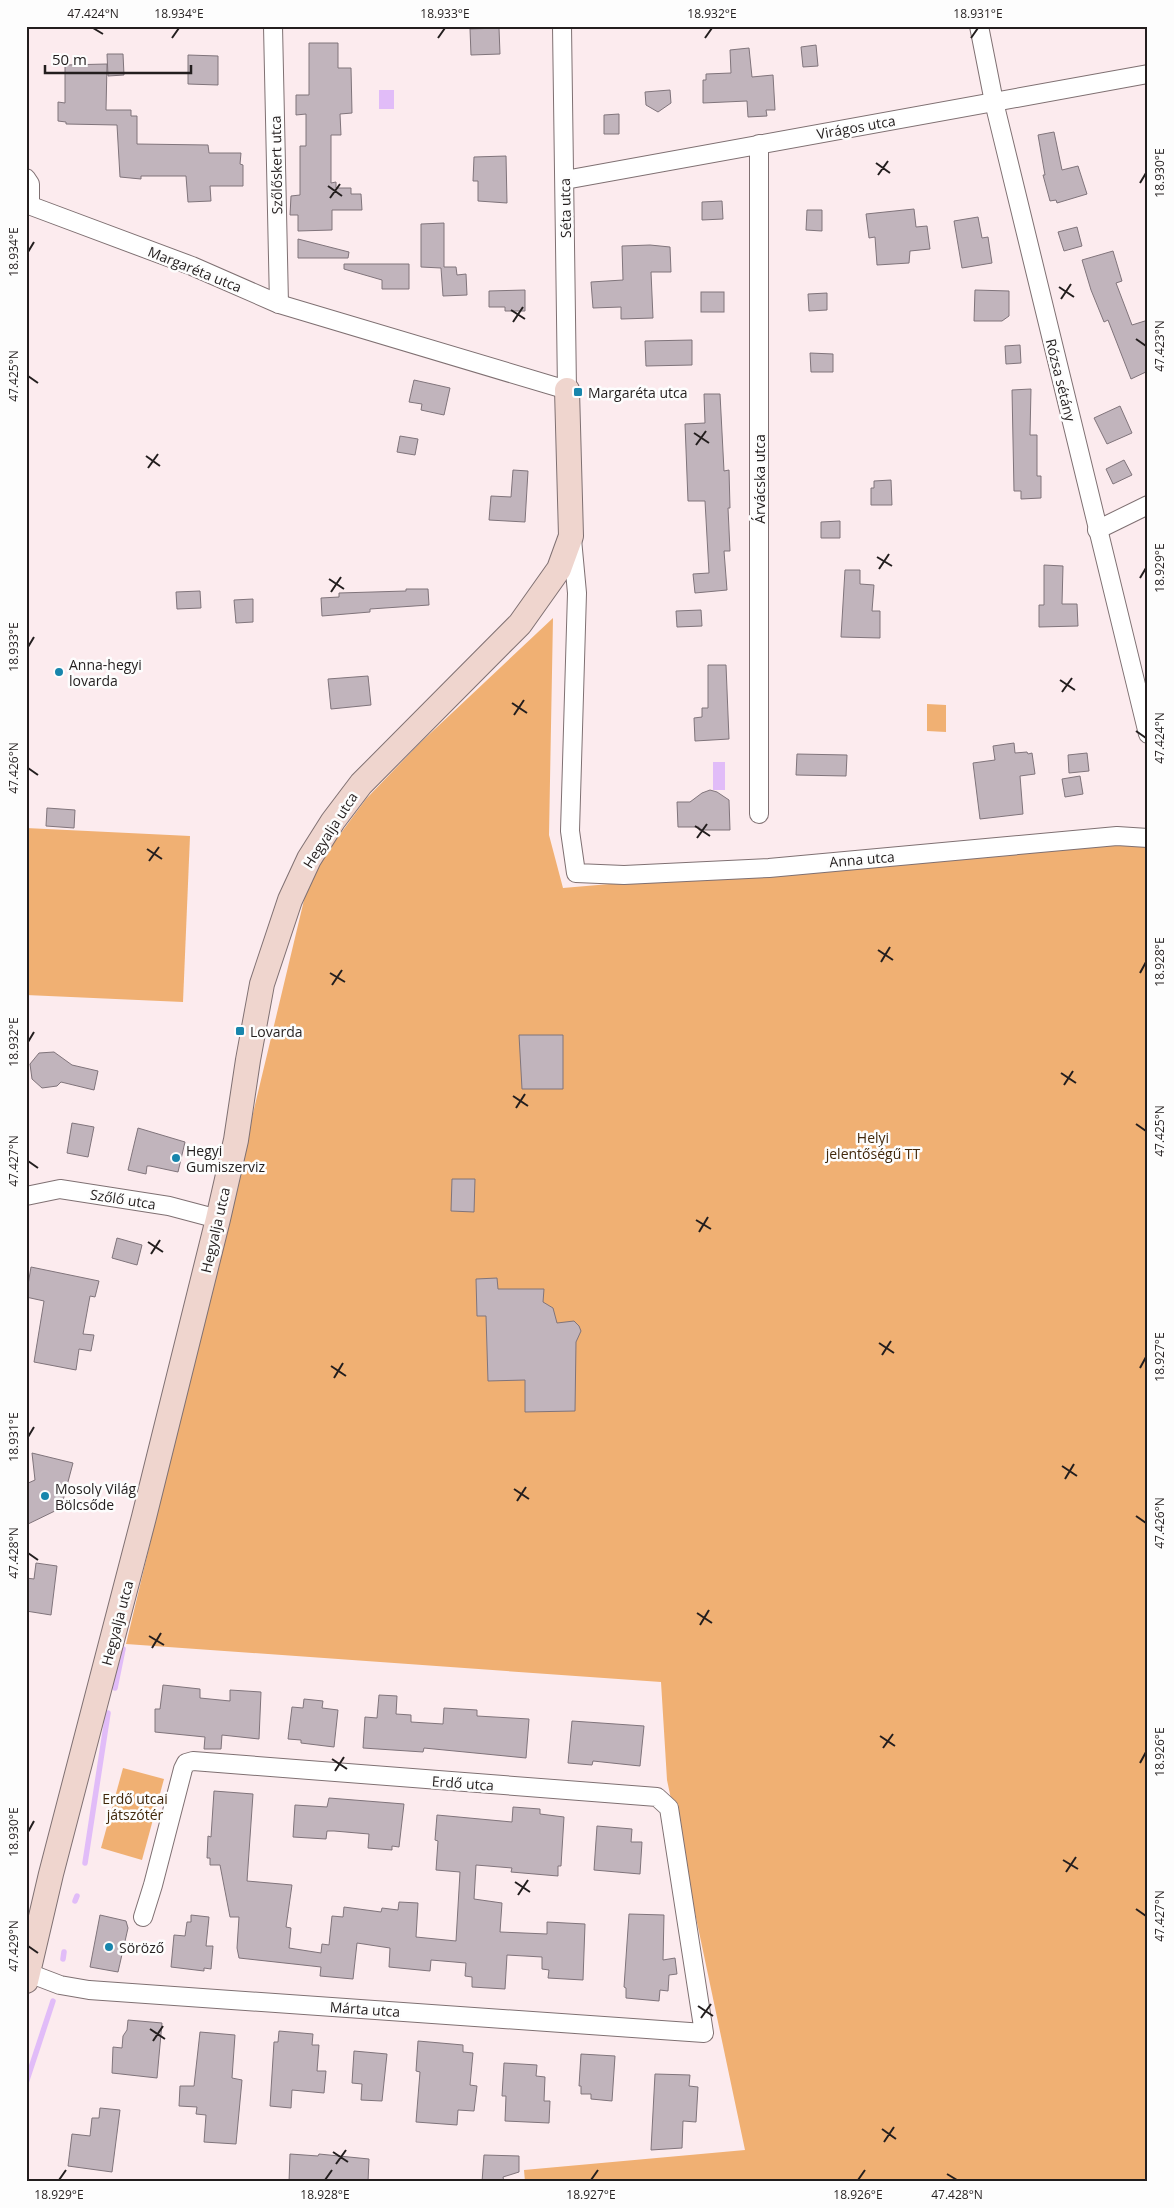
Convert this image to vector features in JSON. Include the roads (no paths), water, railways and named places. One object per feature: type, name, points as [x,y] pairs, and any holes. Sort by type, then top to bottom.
[{"type":"street","name":"Szőlőskert utca","points":[[273,26],[279,304]]},
{"type":"street","name":"Séta utca","points":[[562,26],[567,390]]},
{"type":"street","name":"Rózsa sétány","points":[[978,26],[994,102],[1148,734]]},
{"type":"street","name":"Virágos utca","points":[[565,180],[1148,74]]},
{"type":"street","name":"Árvácska utca","points":[[758,144],[759,814]]},
{"type":"street","points":[[26,178],[30,184],[28,204]]},
{"type":"street","name":"Margaréta utca","points":[[28,204],[192,266],[279,304],[567,390]]},
{"type":"street","points":[[567,390],[571,536]]},
{"type":"street","points":[[1098,530],[1148,505]]},
{"type":"street","name":"Anna utca","points":[[571,536],[577,593],[570,831],[576,873],[624,875],[769,868],[1118,836],[1148,838]]},
{"type":"street","name":"Hegyalja utca","points":[[27,1975],[218,1219],[236,1140],[262,984],[290,900],[309,859],[333,821],[362,784],[520,624],[559,569],[571,536]]},
{"type":"street","name":"Szőlő utca","points":[[26,1196],[60,1189],[169,1206],[218,1219]]},
{"type":"street","name":"Erdő utca","points":[[143,1917],[183,1769],[186,1763],[193,1761],[657,1796],[669,1808],[704,2033]]},
{"type":"street","name":"Márta utca","points":[[27,1975],[60,1985],[89,1990],[704,2033]]},
{"type":"waterway","points":[[115,1688],[123,1649]]},
{"type":"waterway","points":[[85,1863],[108,1713]]},
{"type":"waterway","points":[[75,1901],[77,1896]]},
{"type":"waterway","points":[[63,1959],[64,1952]]},
{"type":"waterway","points":[[26,2083],[53,2001]]},
{"type":"place","name":"Margaréta utca","points":[[578,392]]},
{"type":"place","name":"Anna-hegyi lovarda","points":[[59,672]]},
{"type":"place","name":"Lovarda","points":[[240,1031]]},
{"type":"place","name":"Hegyi Gumiszerviz","points":[[176,1158]]},
{"type":"place","name":"Mosoly Világ Bölcsőde","points":[[45,1496]]},
{"type":"place","name":"Söröző","points":[[109,1947]]},
{"type":"park label","name":"Helyi jelentőségű TT","points":[[873,1146]]},
{"type":"park label","name":"Erdő utcai játszótér","points":[[135,1806]]}]
